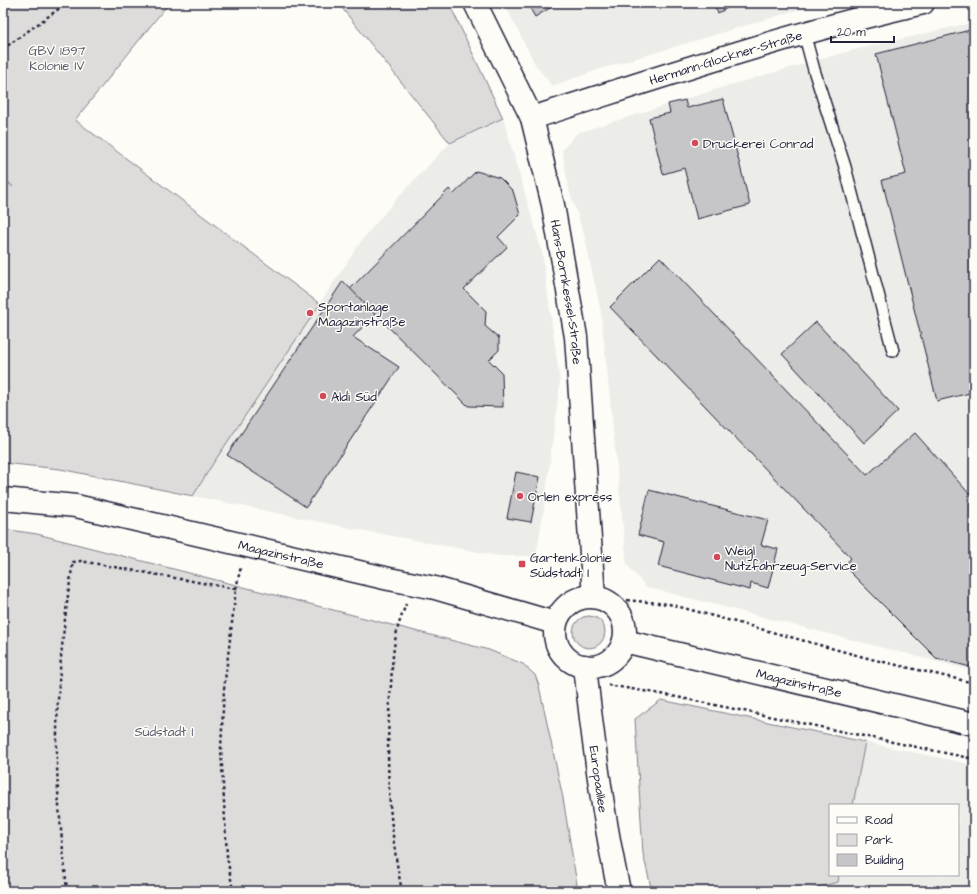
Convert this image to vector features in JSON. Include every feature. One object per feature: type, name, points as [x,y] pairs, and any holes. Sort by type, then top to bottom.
[{"type":"street","name":"Hans-Bornkessel-Straße","points":[[475,3],[532,118],[553,205],[576,337],[594,597]]},
{"type":"street","name":"Hermann-Glockner-Straße","points":[[532,118],[804,32],[868,9],[923,3]]},
{"type":"street","name":"Magazinstraße","points":[[3,499],[76,506],[434,588],[555,623]]},
{"type":"street","points":[[584,597],[594,597],[605,600],[615,607],[622,617],[625,629],[624,641],[618,652],[610,660],[586,674],[565,657],[558,647],[555,635],[555,623],[559,614],[574,600],[584,597]]},
{"type":"street","name":"Magazinstraße","points":[[624,641],[974,724]]},
{"type":"street","name":"Europaallee","points":[[586,674],[608,842],[619,891]]},
{"type":"lane","points":[[804,32],[814,70],[845,167],[893,351]]},
{"type":"path","points":[[3,49],[64,6],[61,3]]},
{"type":"path","points":[[67,891],[58,791],[58,692],[64,616],[73,562],[81,562],[236,589],[224,689],[221,748],[227,856],[233,891]]},
{"type":"path","points":[[402,891],[396,860],[389,787],[387,724],[397,632],[413,584]]},
{"type":"path","points":[[594,597],[669,604],[871,659],[974,683]]},
{"type":"path","points":[[586,674],[667,695],[974,759]]},
{"type":"shaded area","points":[[504,3],[821,3],[600,69],[552,86],[535,64]]},
{"type":"shaded area","points":[[974,22],[974,671],[646,587],[627,565],[601,312],[584,234],[569,190],[562,150],[577,133],[730,85],[850,51]]},
{"type":"shaded area","points":[[503,118],[542,252],[560,382],[544,509],[536,556],[499,556],[193,496],[212,465],[364,237],[400,195],[450,143]]},
{"type":"shaded area","points":[[865,742],[974,765],[974,891],[804,891],[838,882],[839,876],[959,876],[959,804],[853,804]]},
{"type":"green space","name":"GBV 1897 Kolonie IV","points":[[3,3],[169,3],[75,120],[320,304],[212,465],[193,496],[60,469],[3,463],[3,178],[13,187],[3,176]]},
{"type":"green space","points":[[338,3],[449,3],[503,118],[450,143]]},
{"type":"green space","name":"Südstadt I","points":[[3,529],[37,534],[489,650],[523,664],[535,675],[539,686],[563,798],[578,891],[3,891]]},
{"type":"green space","points":[[586,616],[592,616],[602,623],[605,632],[604,638],[598,645],[592,648],[586,648],[576,641],[573,635],[573,629],[580,619]]},
{"type":"green space","points":[[661,700],[865,742],[853,804],[829,804],[829,876],[839,876],[838,882],[804,891],[652,891],[643,854],[635,719]]},
{"type":"building","points":[[527,3],[558,3],[535,17]]},
{"type":"building","points":[[712,3],[736,3],[718,13]]},
{"type":"building","points":[[974,29],[974,392],[937,401],[882,180],[906,174],[876,54]]},
{"type":"building","name":"Druckerei Conrad","points":[[723,99],[750,205],[697,219],[684,168],[663,174],[649,118],[670,113],[668,104],[685,100],[687,108]]},
{"type":"building","points":[[476,171],[500,178],[513,191],[520,215],[498,237],[507,247],[464,289],[486,311],[485,326],[499,338],[499,350],[489,360],[502,373],[503,407],[468,406],[350,289],[449,189],[454,194]]},
{"type":"building","points":[[660,257],[867,475],[915,433],[974,499],[974,668],[936,658],[844,566],[851,558],[610,307]]},
{"type":"building","name":"Aldi Süd","points":[[343,281],[375,314],[353,337],[399,367],[306,507],[227,455]]},
{"type":"building","points":[[816,322],[898,411],[864,443],[782,354]]},
{"type":"building","points":[[516,472],[540,477],[531,522],[507,518]]},
{"type":"building","points":[[649,490],[768,520],[761,545],[778,549],[768,588],[751,583],[750,590],[658,566],[664,542],[638,535]]},
{"type":"place","name":"Druckerei Conrad","points":[[695,143]]},
{"type":"place","name":"Sportanlage Magazinstraße","points":[[310,313]]},
{"type":"place","name":"Aldi Süd","points":[[323,396]]},
{"type":"place","name":"Orlen express","points":[[520,496]]},
{"type":"place","name":"Weigl Nutzfahrzeug-Service","points":[[717,557]]},
{"type":"place","name":"Gartenkolonie Südstadt I","points":[[522,564]]}]
